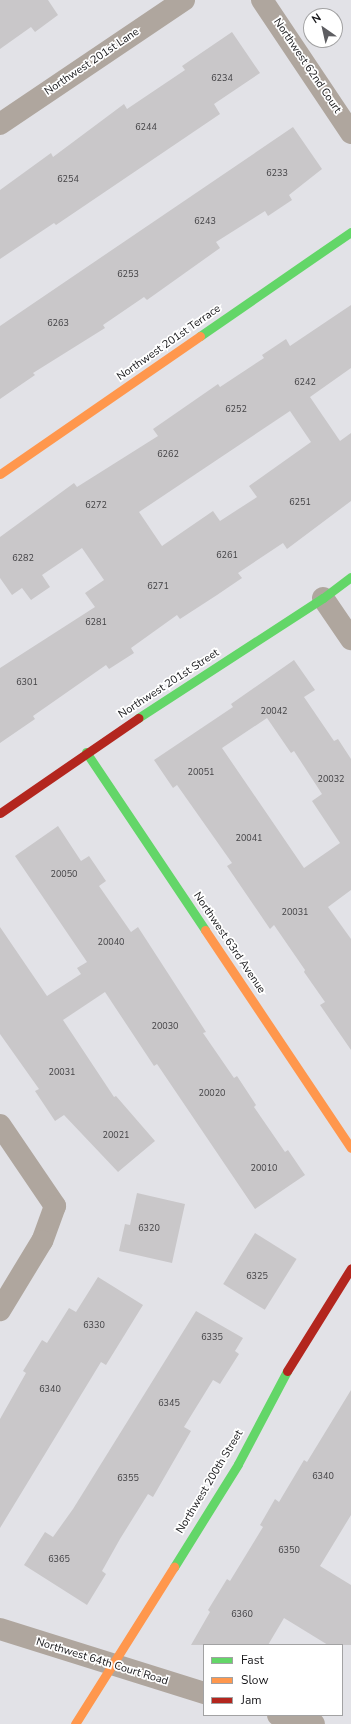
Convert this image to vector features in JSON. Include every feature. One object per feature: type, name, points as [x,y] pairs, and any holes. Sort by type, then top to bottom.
[{"type":"street","name":"Northwest 201st Lane","points":[[0,124],[184,0]]},
{"type":"street","name":"Northwest 62nd Court","points":[[262,0],[351,133]]},
{"type":"street","name":"Northwest 201st Terrace","points":[[0,474],[351,232]]},
{"type":"street","name":"Northwest 201st Street","points":[[0,813],[86,752],[323,598],[351,577]]},
{"type":"street","points":[[323,598],[351,639]]},
{"type":"street","name":"Northwest 63rd Avenue","points":[[86,752],[351,1148]]},
{"type":"street","points":[[0,1125],[56,1206],[42,1241],[0,1310]]},
{"type":"street","name":"Northwest 200th Street","points":[[75,1724],[238,1464],[279,1383],[351,1268]]},
{"type":"street","name":"Northwest 64th Court Road","points":[[0,1629],[112,1666],[203,1693]]},
{"type":"street","points":[[282,1716],[314,1724]]},
{"type":"building","points":[[0,0],[48,0],[58,15],[35,32],[31,27],[0,49]]},
{"type":"building","points":[[232,32],[260,73],[214,104],[220,114],[56,225],[54,223],[0,259],[0,190],[51,153],[53,157],[124,104],[127,109],[185,70],[182,66]]},
{"type":"building","points":[[293,127],[322,169],[289,195],[292,200],[268,216],[265,211],[216,242],[220,248],[147,300],[144,297],[103,325],[105,328],[33,373],[35,375],[0,399],[0,326]]},
{"type":"building","points":[[351,305],[351,368],[310,397],[340,441],[351,433],[351,501],[287,549],[283,543],[238,573],[242,578],[217,595],[180,619],[177,615],[131,648],[134,653],[109,669],[106,665],[33,716],[35,719],[0,743],[0,668],[95,607],[85,593],[104,580],[82,548],[42,575],[50,587],[31,600],[22,588],[12,595],[0,578],[0,537],[74,483],[77,487],[158,436],[153,429],[218,384],[220,387],[264,358],[262,355],[286,339],[290,346]],"holes":[[[290,411],[311,442],[249,486],[257,497],[220,521],[213,511],[162,546],[139,512]]]},
{"type":"building","points":[[294,660],[315,690],[304,697],[334,741],[338,739],[351,759],[351,890],[328,907],[351,939],[351,1050],[320,1005],[325,1002],[304,972],[305,970],[274,925],[270,929],[227,866],[232,863],[177,785],[173,788],[154,760],[233,707],[231,704]],"holes":[[[267,718],[291,753],[294,751],[322,794],[312,801],[340,843],[304,868],[222,748]]]},
{"type":"building","points":[[58,826],[81,861],[89,856],[106,881],[99,886],[131,932],[138,927],[206,1032],[203,1033],[234,1078],[237,1076],[256,1105],[254,1107],[285,1152],[288,1150],[305,1175],[255,1209],[157,1064],[154,1066],[105,992],[63,1020],[114,1097],[116,1096],[155,1141],[118,1172],[64,1115],[55,1121],[35,1091],[39,1089],[0,1034],[0,927],[47,996],[81,974],[77,968],[87,962],[15,856]]},
{"type":"building","points":[[137,1193],[185,1204],[172,1263],[119,1251],[125,1224],[130,1225]]},
{"type":"building","points":[[255,1233],[297,1259],[265,1310],[223,1284]]},
{"type":"building","points":[[98,1277],[143,1305],[106,1365],[101,1362],[0,1528],[0,1419],[26,1373],[23,1371],[42,1340],[47,1343],[69,1308],[76,1312]]},
{"type":"building","points":[[196,1311],[243,1338],[235,1351],[239,1354],[220,1384],[213,1380],[184,1427],[191,1431],[153,1497],[148,1494],[120,1539],[102,1571],[106,1574],[87,1605],[24,1565],[45,1532],[53,1537],[73,1509]]},
{"type":"building","points":[[351,1390],[351,1515],[320,1566],[351,1585],[351,1645],[326,1644],[284,1618],[269,1644],[191,1645],[210,1612],[208,1610],[227,1579],[230,1581],[263,1527],[260,1525],[275,1499],[279,1502],[304,1460],[307,1462]]},
{"type":"traffic: fast","points":[[200,336],[351,232]]},
{"type":"traffic: fast","points":[[138,718],[323,598],[351,577]]},
{"type":"traffic: fast","points":[[86,752],[205,930]]},
{"type":"traffic: fast","points":[[174,1567],[238,1464],[287,1371]]},
{"type":"traffic: slow","points":[[0,474],[200,336]]},
{"type":"traffic: slow","points":[[205,930],[351,1148]]},
{"type":"traffic: slow","points":[[75,1724],[174,1567]]},
{"type":"traffic: jam","points":[[0,813],[138,718]]},
{"type":"traffic: jam","points":[[287,1371],[351,1268]]}]
